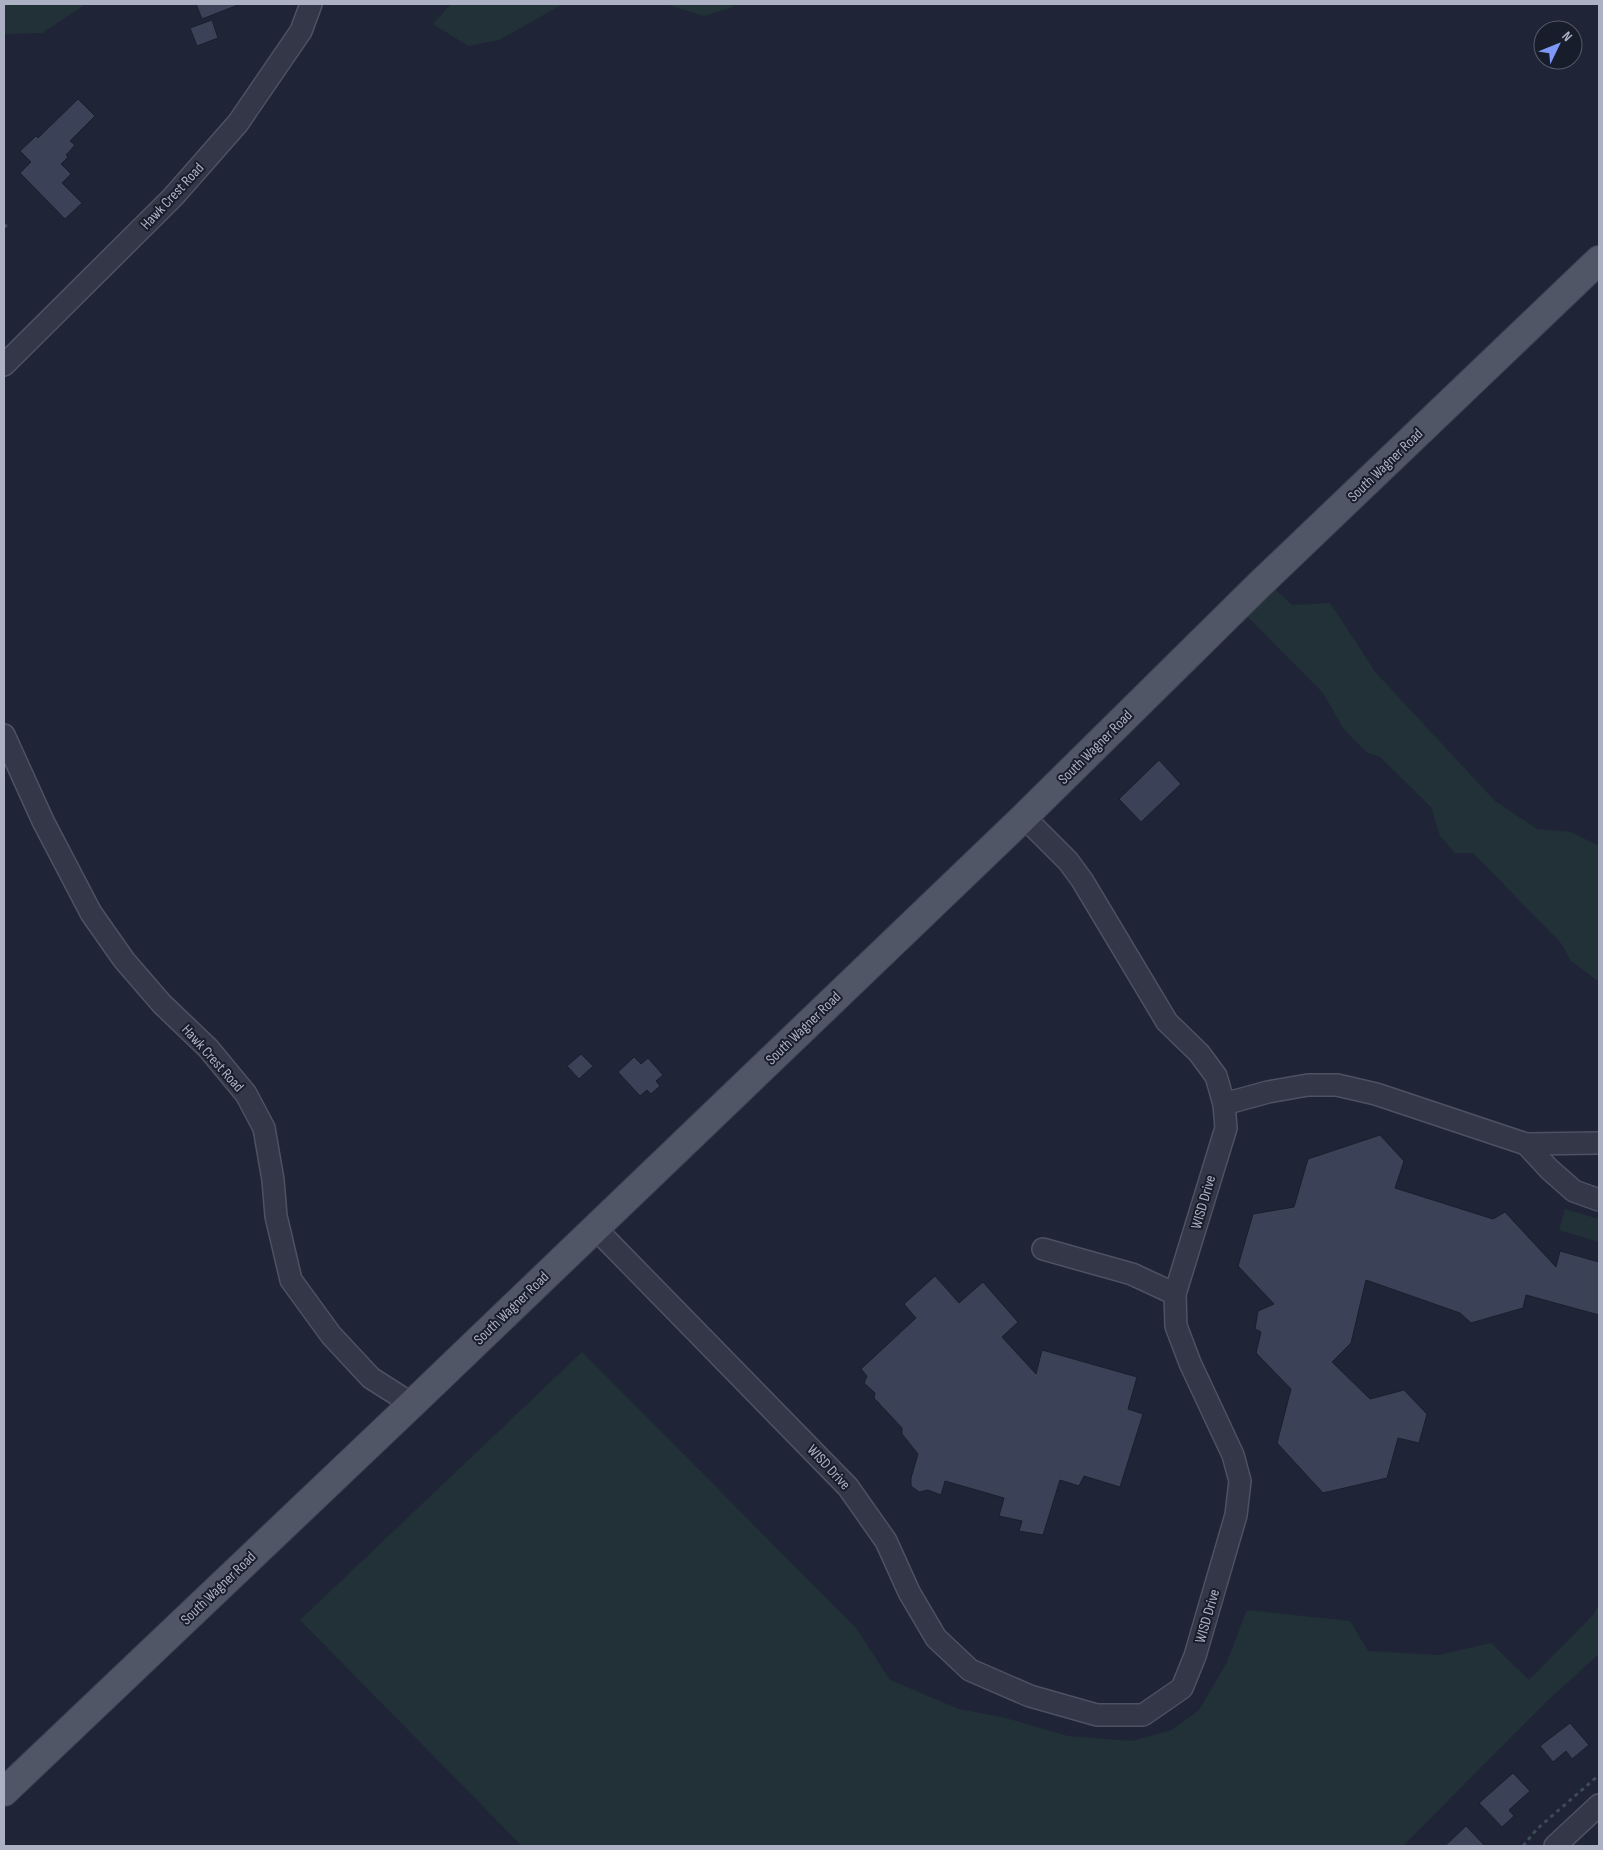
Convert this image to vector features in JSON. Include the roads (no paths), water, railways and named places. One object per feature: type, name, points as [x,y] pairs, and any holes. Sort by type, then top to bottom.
[{"type":"main road","name":"South Wagner Road","points":[[4,1792],[1024,817],[1258,586],[1599,260]]},
{"type":"street","name":"Hawk Crest Road","points":[[4,365],[174,197],[231,130],[301,31],[311,4]]},
{"type":"street","name":"Hawk Crest Road","points":[[4,735],[43,821],[91,913],[131,968],[162,1004],[208,1048],[246,1094],[264,1128],[273,1180],[276,1216],[291,1280],[332,1335],[371,1378],[412,1404]]},
{"type":"street","name":"WISD Drive","points":[[595,1228],[848,1487],[886,1541],[909,1592],[936,1638],[970,1670],[1030,1696],[1097,1715],[1144,1715],[1182,1688],[1195,1656],[1236,1515],[1240,1481],[1233,1454],[1190,1363],[1176,1326],[1174,1294],[1226,1128],[1224,1104],[1216,1076],[1200,1053],[1167,1022],[1082,880],[1068,861],[1024,817]]},
{"type":"street","points":[[1224,1104],[1276,1090],[1308,1085],[1337,1085],[1376,1094],[1526,1144],[1599,1143]]},
{"type":"street","points":[[1526,1144],[1549,1169],[1574,1191],[1599,1200]]},
{"type":"street","points":[[1043,1249],[1132,1274],[1174,1294]]},
{"type":"street","points":[[1555,1846],[1599,1805]]}]
